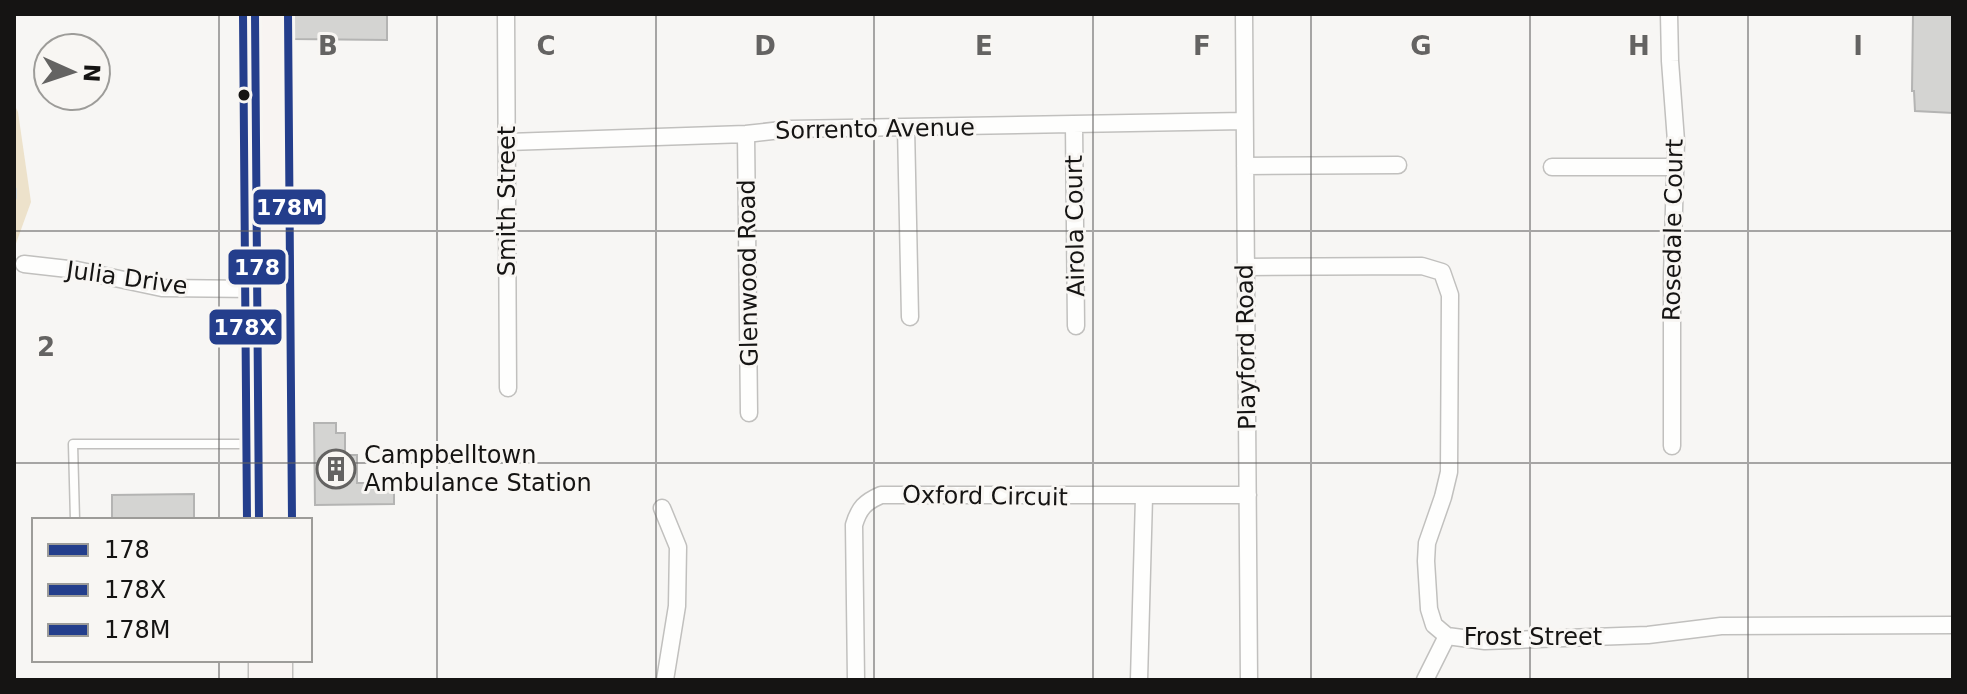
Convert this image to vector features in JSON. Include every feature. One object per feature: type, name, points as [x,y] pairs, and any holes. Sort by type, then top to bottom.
[{"type":"main road","points":[[255,14],[280,518]]},
{"type":"main road","points":[[259,518],[258,444],[267,289],[276,14]]},
{"type":"street","name":"Smith Street","points":[[506,14],[508,388]]},
{"type":"street","name":"Playford Road","points":[[1244,14],[1249,680]]},
{"type":"street","name":"Rosedale Court","points":[[1669,14],[1676,141],[1672,446]]},
{"type":"street","name":"Sorrento Avenue","points":[[507,142],[746,134],[790,129],[1244,121]]},
{"type":"street","name":"Airola Court","points":[[1074,125],[1076,326]]},
{"type":"street","points":[[906,127],[910,317]]},
{"type":"street","name":"Glenwood Road","points":[[746,134],[749,413]]},
{"type":"street","points":[[1245,166],[1398,165]]},
{"type":"street","points":[[1552,167],[1675,167]]},
{"type":"street","name":"Julia Drive","points":[[24,264],[77,270],[162,288],[267,289]]},
{"type":"street","name":"Frost Street","points":[[1245,267],[1422,266],[1442,272],[1450,295],[1449,461],[1443,497],[1427,543],[1426,561],[1429,609],[1434,625],[1447,636],[1485,641],[1648,635],[1708,627],[1953,625]]},
{"type":"street","name":"Oxford Circuit","points":[[856,680],[854,525],[858,509],[868,501],[881,495],[1248,495]]},
{"type":"street","points":[[1139,680],[1144,497]]},
{"type":"street","points":[[662,508],[678,547],[677,606],[665,680]]},
{"type":"street","points":[[1425,680],[1447,636]]},
{"type":"lane","points":[[75,518],[73,444],[258,444]]},
{"type":"shaded area","points":[[14,104],[18,112],[31,202],[14,249]]},
{"type":"building","points":[[294,14],[387,14],[387,40],[293,39]]},
{"type":"building","points":[[1913,14],[1953,14],[1953,113],[1915,111],[1912,91]]},
{"type":"building","name":"Campbelltown Ambulance Station","points":[[314,423],[336,423],[336,433],[345,433],[345,455],[357,455],[357,483],[394,483],[394,504],[315,505]]},
{"type":"building","points":[[194,494],[194,518],[112,518],[112,495]]},
{"type":"waterway","points":[[14,189],[14,198]]},
{"type":"transit line","name":"178X","points":[[243,14],[247,518]]},
{"type":"transit line","name":"178","points":[[255,14],[259,518]]},
{"type":"transit line","name":"178M","points":[[288,14],[292,518]]},
{"type":"place","name":"Campbelltown Ambulance Station","points":[[336,469]]}]
